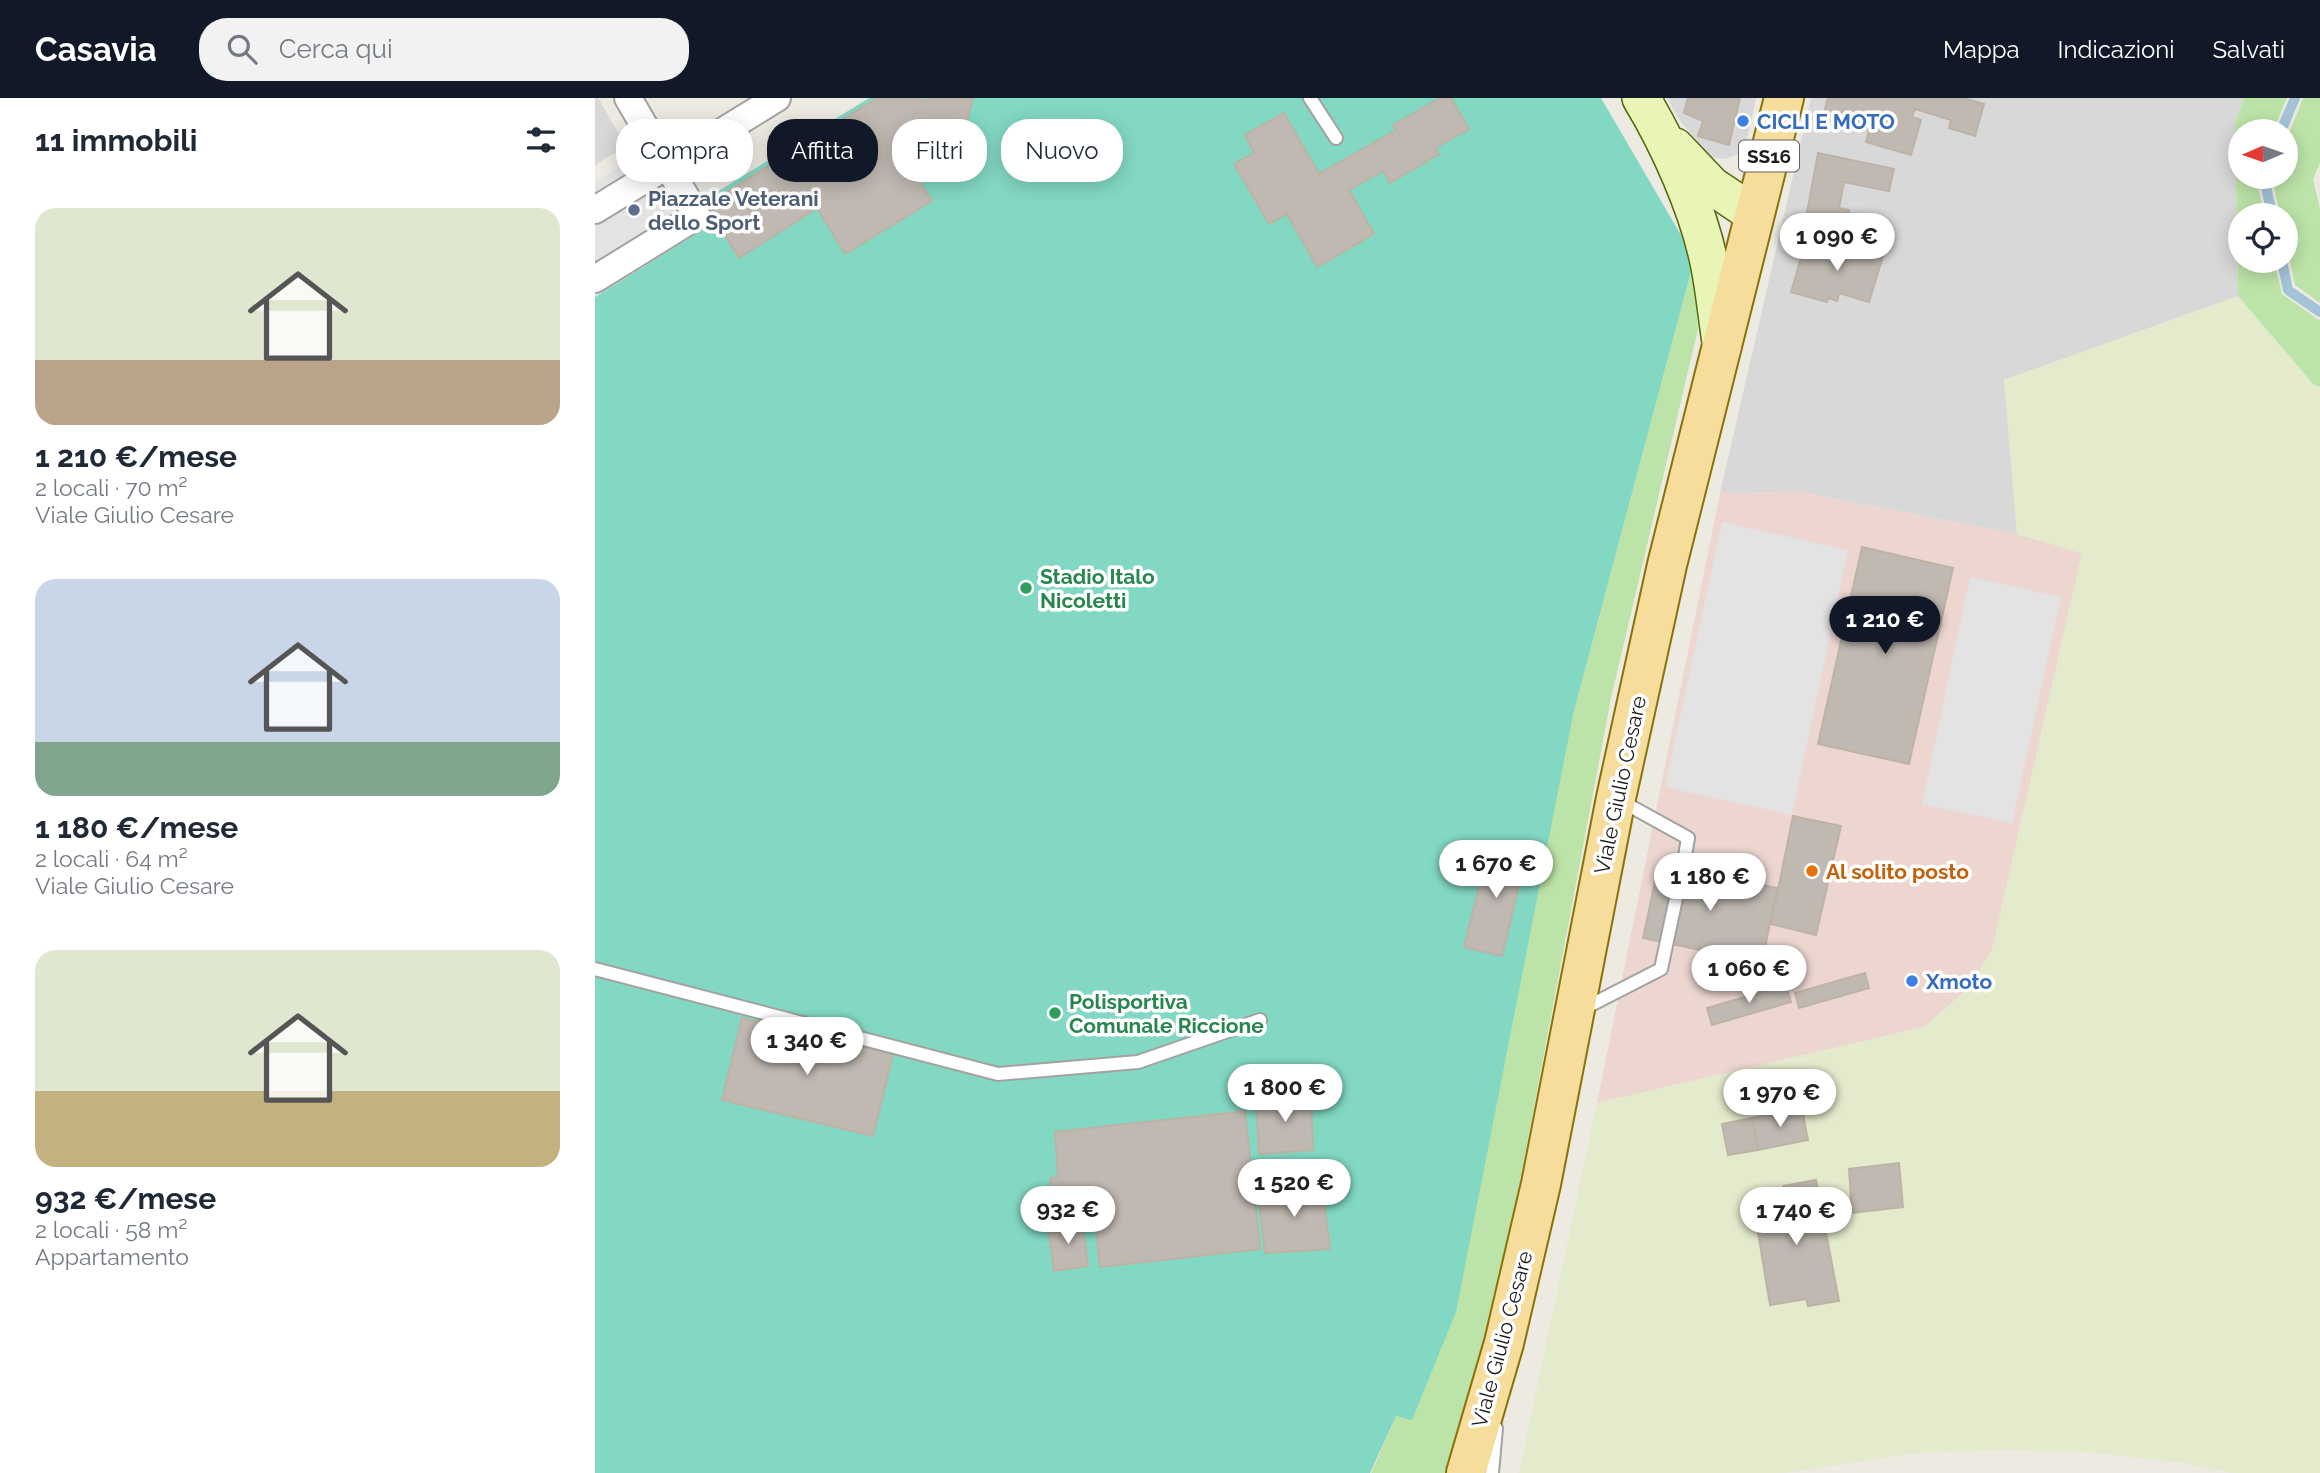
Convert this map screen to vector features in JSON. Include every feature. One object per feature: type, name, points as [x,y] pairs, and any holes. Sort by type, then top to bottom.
[{"type":"main road","name":"Viale Giulio Cesare","points":[[1466,1473],[1504,1343],[1541,1184],[1616,798],[1667,565],[1784,98]]},
{"type":"street","points":[[628,98],[640,119]]},
{"type":"street","points":[[743,119],[777,98]]},
{"type":"street","points":[[1641,98],[1663,134],[1709,261],[1722,349]]},
{"type":"street","points":[[1663,134],[1712,186],[1754,215]]},
{"type":"street","points":[[595,210],[641,182]]},
{"type":"street","points":[[595,279],[697,216],[677,182]]},
{"type":"lane","points":[[1310,98],[1336,138]]},
{"type":"lane","points":[[1574,1014],[1661,969],[1685,856],[1688,838],[1616,798]]},
{"type":"lane","points":[[595,969],[998,1074],[1138,1062],[1260,1020]]},
{"type":"lane","points":[[1492,1473],[1504,1343]]},
{"type":"shaded area","points":[[595,98],[598,98],[616,129],[616,152],[595,165]]},
{"type":"shaded area","points":[[1667,98],[1756,98],[1747,140],[1740,153],[1726,159],[1711,157],[1680,121]]},
{"type":"shaded area","points":[[1811,98],[2244,98],[2237,119],[2228,119],[2228,189],[2236,189],[2236,203],[2228,203],[2228,273],[2238,273],[2238,296],[2004,380],[2017,534],[1800,492],[1720,493]]},
{"type":"shaded area","name":"Piazzale Veterani dello Sport","points":[[616,169],[616,182],[656,182],[689,238],[595,297],[595,182]]},
{"type":"shaded area","points":[[1800,492],[2017,534],[2082,553],[1992,950],[1970,987],[1924,1027],[1597,1103],[1720,493]]},
{"type":"shaded area","points":[[1722,522],[1848,550],[1792,815],[1665,787]]},
{"type":"shaded area","points":[[1970,577],[2061,597],[2012,823],[1922,804]]},
{"type":"green space","name":"Polisportiva Comunale Riccione","points":[[869,98],[1601,98],[1685,242],[1693,264],[1573,715],[1456,1312],[1412,1420],[1396,1416],[1370,1473],[595,1473],[595,297],[706,228],[696,205],[733,182],[753,182],[753,170],[767,161],[767,182],[878,182],[878,119],[835,119]]},
{"type":"green space","points":[[2244,98],[2287,98],[2278,119],[2237,119]]},
{"type":"green space","points":[[2303,98],[2320,98],[2320,163],[2313,179],[2320,209],[2320,303],[2295,285],[2293,273],[2298,273],[2298,203],[2277,203],[2275,189],[2298,189],[2298,119],[2295,119]]},
{"type":"green space","points":[[2236,189],[2259,189],[2261,203],[2236,203]]},
{"type":"green space","points":[[1693,264],[1698,329],[1611,698],[1514,1213],[1472,1396],[1446,1473],[1371,1473],[1396,1416],[1412,1419],[1573,715]]},
{"type":"green space","points":[[2238,273],[2277,273],[2282,294],[2320,321],[2320,387],[2313,384],[2238,296]]},
{"type":"green space","points":[[2238,296],[2312,384],[2320,387],[2320,1473],[2232,1473],[2183,1463],[2088,1452],[2002,1450],[1916,1453],[1784,1473],[1519,1473],[1597,1103],[1924,1027],[1970,987],[1992,950],[2082,553],[2017,534],[2004,380]]},
{"type":"building","points":[[877,98],[920,98],[922,102],[928,98],[973,98],[967,119],[892,119],[892,182],[920,182],[932,201],[845,254],[817,208],[739,258],[706,205],[743,182],[753,182],[753,176],[767,167],[767,182],[878,182],[878,119],[843,119]]},
{"type":"building","points":[[1440,98],[1451,98],[1469,129],[1435,148],[1439,154],[1390,183],[1383,171],[1349,190],[1374,234],[1317,267],[1287,214],[1269,224],[1234,164],[1254,153],[1245,135],[1284,113],[1319,174],[1396,130],[1393,125]]},
{"type":"building","points":[[1688,98],[1740,98],[1729,145],[1698,136],[1703,121],[1684,113]]},
{"type":"building","points":[[1828,98],[1963,98],[1984,104],[1975,136],[1949,128],[1951,120],[1915,109],[1912,117],[1921,120],[1911,155],[1866,142],[1869,130],[1823,116]]},
{"type":"building","points":[[1818,153],[1894,169],[1889,191],[1844,182],[1839,208],[1849,210],[1844,232],[1805,224]]},
{"type":"building","points":[[1806,241],[1838,250],[1834,263],[1843,265],[1849,243],[1884,253],[1869,302],[1839,293],[1837,301],[1828,298],[1827,302],[1791,292]]},
{"type":"building","points":[[1862,547],[1953,568],[1909,764],[1818,744]]},
{"type":"building","points":[[1793,816],[1841,826],[1816,935],[1771,924]]},
{"type":"building","points":[[1490,843],[1527,852],[1502,956],[1464,947]]},
{"type":"building","points":[[1659,863],[1777,888],[1762,963],[1643,938]]},
{"type":"building","points":[[1865,973],[1869,988],[1799,1008],[1795,993]]},
{"type":"building","points":[[1786,985],[1791,1002],[1712,1025],[1707,1008]]},
{"type":"building","points":[[742,1018],[893,1054],[873,1136],[722,1100]]},
{"type":"building","points":[[1799,1089],[1802,1109],[1769,1115],[1766,1095]]},
{"type":"building","points":[[1311,1095],[1313,1150],[1259,1154],[1256,1098]]},
{"type":"building","points":[[1802,1109],[1808,1140],[1758,1150],[1752,1118]]},
{"type":"building","points":[[1245,1111],[1260,1249],[1100,1267],[1093,1200],[1054,1205],[1050,1178],[1058,1177],[1055,1132]]},
{"type":"building","points":[[1752,1118],[1758,1150],[1728,1155],[1722,1124]]},
{"type":"building","points":[[1899,1163],[1903,1207],[1852,1213],[1849,1169]]},
{"type":"building","points":[[1816,1180],[1839,1301],[1808,1306],[1806,1299],[1770,1305],[1753,1202],[1785,1197],[1783,1186]]},
{"type":"building","points":[[1322,1184],[1330,1249],[1265,1253],[1258,1191]]},
{"type":"building","points":[[1082,1220],[1088,1266],[1054,1271],[1048,1225]]},
{"type":"waterway","points":[[2286,119],[2295,98]]},
{"type":"waterway","points":[[2267,189],[2269,203]]},
{"type":"waterway","points":[[2284,273],[2288,290],[2320,312]]},
{"type":"place","name":"CICLI E MOTO","points":[[1743,121]]},
{"type":"place","name":"Piazzale Veterani dello Sport","points":[[634,210]]},
{"type":"place","name":"Stadio Italo Nicoletti","points":[[1026,588]]},
{"type":"place","name":"Al solito posto","points":[[1812,871]]},
{"type":"place","name":"Xmoto","points":[[1912,981]]},
{"type":"place","name":"Polisportiva Comunale Riccione","points":[[1055,1013]]}]
